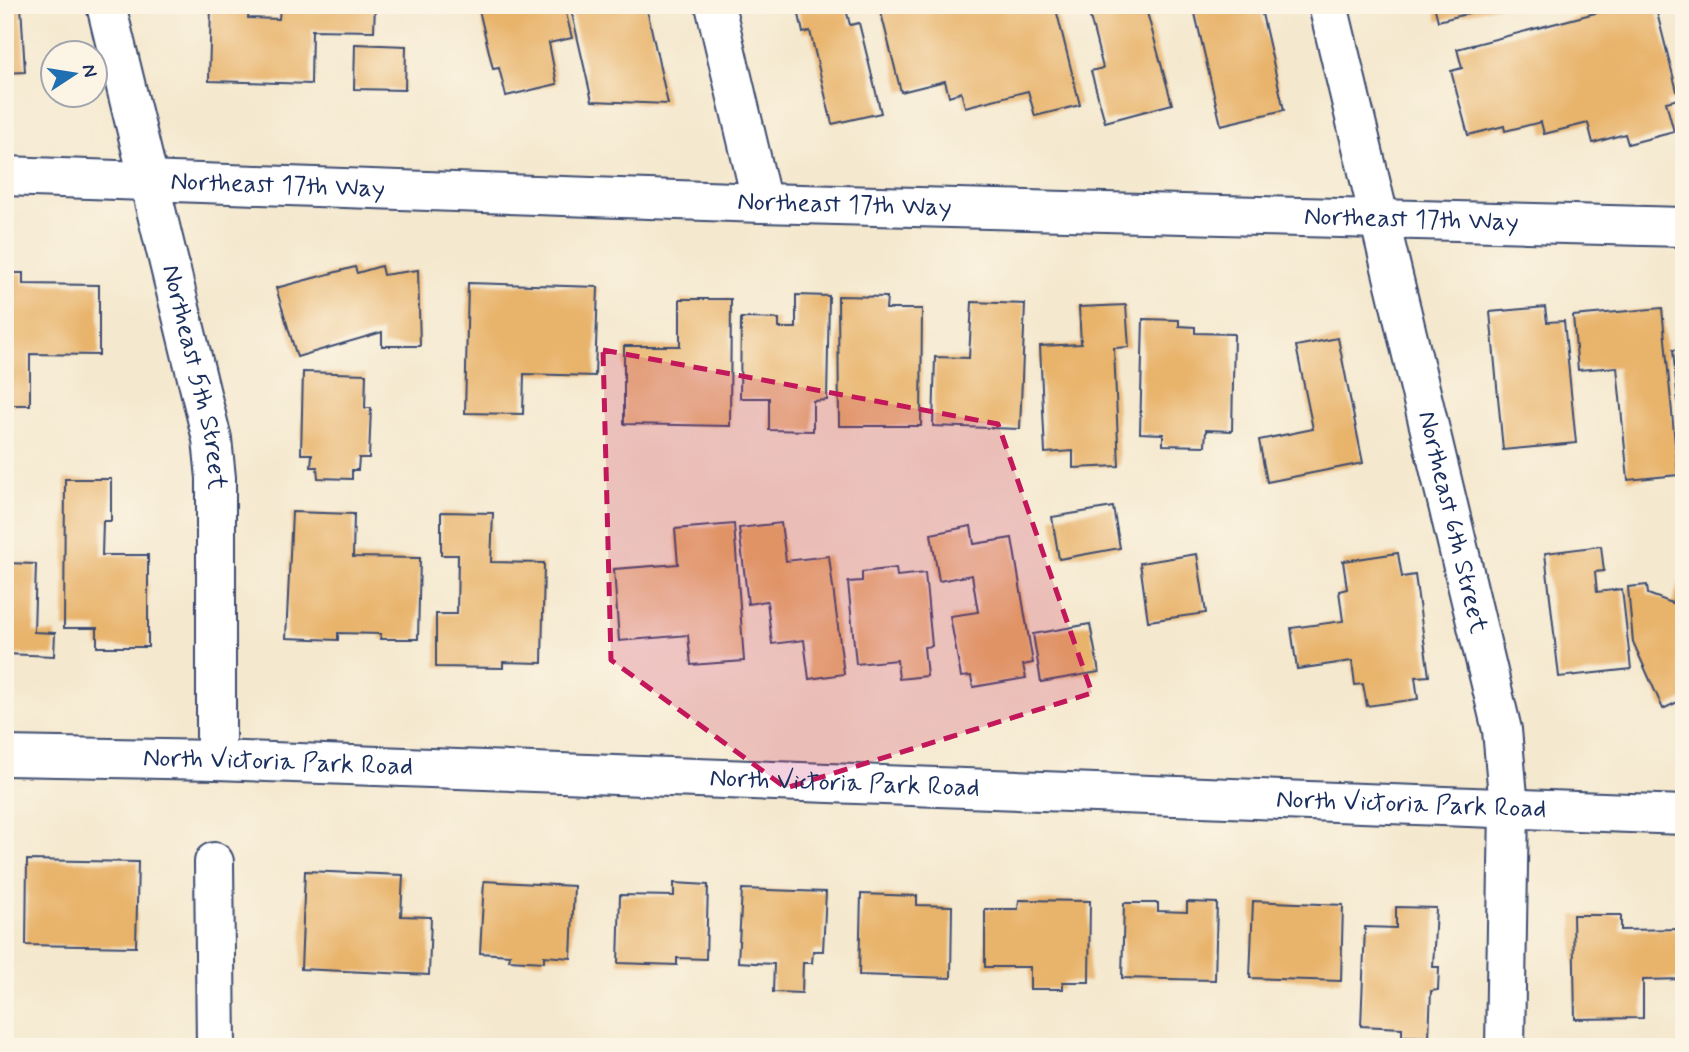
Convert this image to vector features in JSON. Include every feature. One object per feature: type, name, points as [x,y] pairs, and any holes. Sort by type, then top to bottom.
[{"type":"street","name":"Northeast 5th Street","points":[[106,5],[212,439],[216,478],[216,760]]},
{"type":"street","points":[[715,5],[762,203]]},
{"type":"street","name":"Northeast 6th Street","points":[[1328,5],[1502,730],[1509,807],[1505,1047]]},
{"type":"street","name":"Northeast 17th Way","points":[[5,176],[762,203],[1684,228]]},
{"type":"street","name":"North Victoria Park Road","points":[[5,756],[216,760],[1684,815]]},
{"type":"street","points":[[214,862],[216,1047]]},
{"type":"highlighted area","points":[[603,350],[998,424],[1092,693],[786,788],[611,660]]},
{"type":"building","points":[[5,5],[21,5],[25,72],[5,73]]},
{"type":"building","points":[[211,5],[249,5],[248,18],[279,19],[280,7],[375,5],[374,31],[312,30],[311,84],[209,81]]},
{"type":"building","points":[[503,5],[564,5],[572,38],[549,43],[557,84],[506,96],[499,68],[493,69],[479,10]]},
{"type":"building","points":[[570,5],[646,5],[668,104],[592,101]]},
{"type":"building","points":[[797,5],[845,5],[850,25],[859,23],[881,113],[832,124],[810,31],[803,33]]},
{"type":"building","points":[[879,5],[1055,5],[1080,105],[1035,116],[1028,91],[965,107],[961,92],[949,96],[945,81],[901,92]]},
{"type":"building","points":[[1087,5],[1145,5],[1172,104],[1105,122],[1091,71],[1103,68]]},
{"type":"building","points":[[1193,5],[1260,5],[1284,110],[1221,125]]},
{"type":"building","points":[[1434,5],[1499,5],[1499,6],[1438,21]]},
{"type":"building","points":[[1626,5],[1655,5],[1679,99],[1666,102],[1674,132],[1628,144],[1625,134],[1593,143],[1588,123],[1544,134],[1541,122],[1505,131],[1504,126],[1468,135],[1451,71],[1462,68],[1457,49]]},
{"type":"building","points":[[355,44],[406,46],[405,90],[354,89]]},
{"type":"building","points":[[381,266],[383,275],[418,270],[420,346],[382,346],[382,332],[297,357],[276,288],[355,267],[357,273]]},
{"type":"building","points":[[5,273],[23,273],[23,284],[99,285],[99,355],[30,354],[30,405],[5,405]]},
{"type":"building","points":[[468,283],[598,287],[595,376],[524,374],[523,414],[465,413]]},
{"type":"building","points":[[796,295],[829,296],[827,400],[813,401],[813,431],[769,430],[769,398],[740,398],[741,318],[779,319],[779,328],[796,328]]},
{"type":"building","points":[[838,296],[887,297],[886,309],[922,309],[921,426],[839,426]]},
{"type":"building","points":[[680,299],[731,299],[730,426],[624,424],[624,346],[680,346]]},
{"type":"building","points":[[972,302],[1025,304],[1020,429],[933,426],[935,357],[969,358]]},
{"type":"building","points":[[1126,305],[1129,347],[1114,348],[1119,466],[1073,468],[1073,451],[1045,453],[1040,346],[1081,344],[1079,307]]},
{"type":"building","points":[[1545,307],[1547,322],[1564,321],[1576,443],[1503,450],[1490,312]]},
{"type":"building","points":[[1662,308],[1678,475],[1628,480],[1617,367],[1578,370],[1573,316]]},
{"type":"building","points":[[1143,319],[1179,320],[1179,326],[1195,327],[1195,333],[1234,334],[1232,431],[1206,430],[1205,446],[1163,445],[1163,434],[1140,433]]},
{"type":"building","points":[[1338,338],[1363,463],[1267,482],[1259,440],[1313,429],[1296,346]]},
{"type":"building","points":[[1684,349],[1684,446],[1682,446],[1673,350]]},
{"type":"building","points":[[303,372],[366,374],[365,408],[371,408],[369,458],[359,458],[358,470],[352,470],[352,479],[318,478],[317,467],[311,467],[312,454],[301,454]]},
{"type":"building","points":[[65,479],[111,479],[111,521],[103,521],[102,555],[148,555],[148,647],[97,647],[97,628],[64,628]]},
{"type":"building","points":[[1113,507],[1120,548],[1059,559],[1052,517]]},
{"type":"building","points":[[292,512],[354,514],[353,557],[420,558],[418,639],[380,639],[381,634],[338,633],[338,640],[286,638]]},
{"type":"building","points":[[441,512],[493,513],[491,562],[544,563],[542,663],[503,662],[503,668],[436,667],[436,614],[457,614],[458,555],[441,555]]},
{"type":"building","points":[[781,523],[786,561],[829,556],[844,674],[809,679],[804,640],[772,644],[767,601],[748,604],[739,528]]},
{"type":"building","points":[[734,524],[744,661],[691,665],[688,635],[619,641],[614,569],[678,564],[675,529]]},
{"type":"building","points":[[971,526],[974,544],[1012,538],[1033,663],[1023,665],[1026,678],[973,687],[971,676],[961,677],[950,616],[978,612],[972,575],[939,581],[931,534]]},
{"type":"building","points":[[1601,546],[1604,571],[1595,572],[1597,592],[1622,589],[1631,669],[1559,677],[1545,553]]},
{"type":"building","points":[[1398,553],[1402,577],[1415,575],[1429,676],[1415,677],[1418,699],[1367,706],[1363,684],[1355,685],[1352,661],[1297,669],[1291,628],[1343,621],[1339,591],[1347,589],[1343,561]]},
{"type":"building","points":[[1197,554],[1206,613],[1148,621],[1140,563]]},
{"type":"building","points":[[5,563],[36,564],[34,632],[55,633],[54,656],[5,654]]},
{"type":"building","points":[[896,568],[897,576],[925,573],[932,646],[924,647],[927,676],[899,679],[897,660],[856,664],[848,582],[862,581],[862,572]]},
{"type":"building","points":[[1679,584],[1684,586],[1684,699],[1663,709],[1633,642],[1628,587],[1647,585],[1648,594],[1672,603]]},
{"type":"building","points":[[1090,624],[1099,672],[1041,682],[1033,634]]},
{"type":"building","points":[[27,860],[138,862],[136,947],[26,945]]},
{"type":"building","points":[[305,871],[403,875],[401,916],[431,917],[429,975],[301,969]]},
{"type":"building","points":[[484,881],[574,886],[571,958],[544,956],[544,962],[509,960],[510,955],[480,953]]},
{"type":"building","points":[[674,883],[708,885],[706,959],[677,958],[677,965],[618,963],[620,895],[674,896]]},
{"type":"building","points":[[742,889],[826,892],[823,951],[813,951],[812,963],[803,963],[802,993],[773,992],[774,964],[738,962]]},
{"type":"building","points":[[861,894],[917,896],[917,905],[952,906],[951,978],[859,975]]},
{"type":"building","points":[[1019,900],[1090,901],[1089,982],[1063,982],[1063,989],[1030,989],[1030,967],[985,967],[985,909],[1018,909]]},
{"type":"building","points":[[1253,901],[1343,905],[1341,981],[1250,978]]},
{"type":"building","points":[[1187,902],[1217,903],[1215,980],[1122,978],[1124,903],[1158,903],[1158,911],[1187,912]]},
{"type":"building","points":[[1396,907],[1436,908],[1433,967],[1439,967],[1438,990],[1431,991],[1429,1037],[1402,1036],[1402,1028],[1361,1026],[1365,927],[1396,928]]},
{"type":"building","points":[[1573,915],[1621,915],[1621,930],[1684,929],[1684,979],[1643,980],[1643,1018],[1575,1019]]}]
